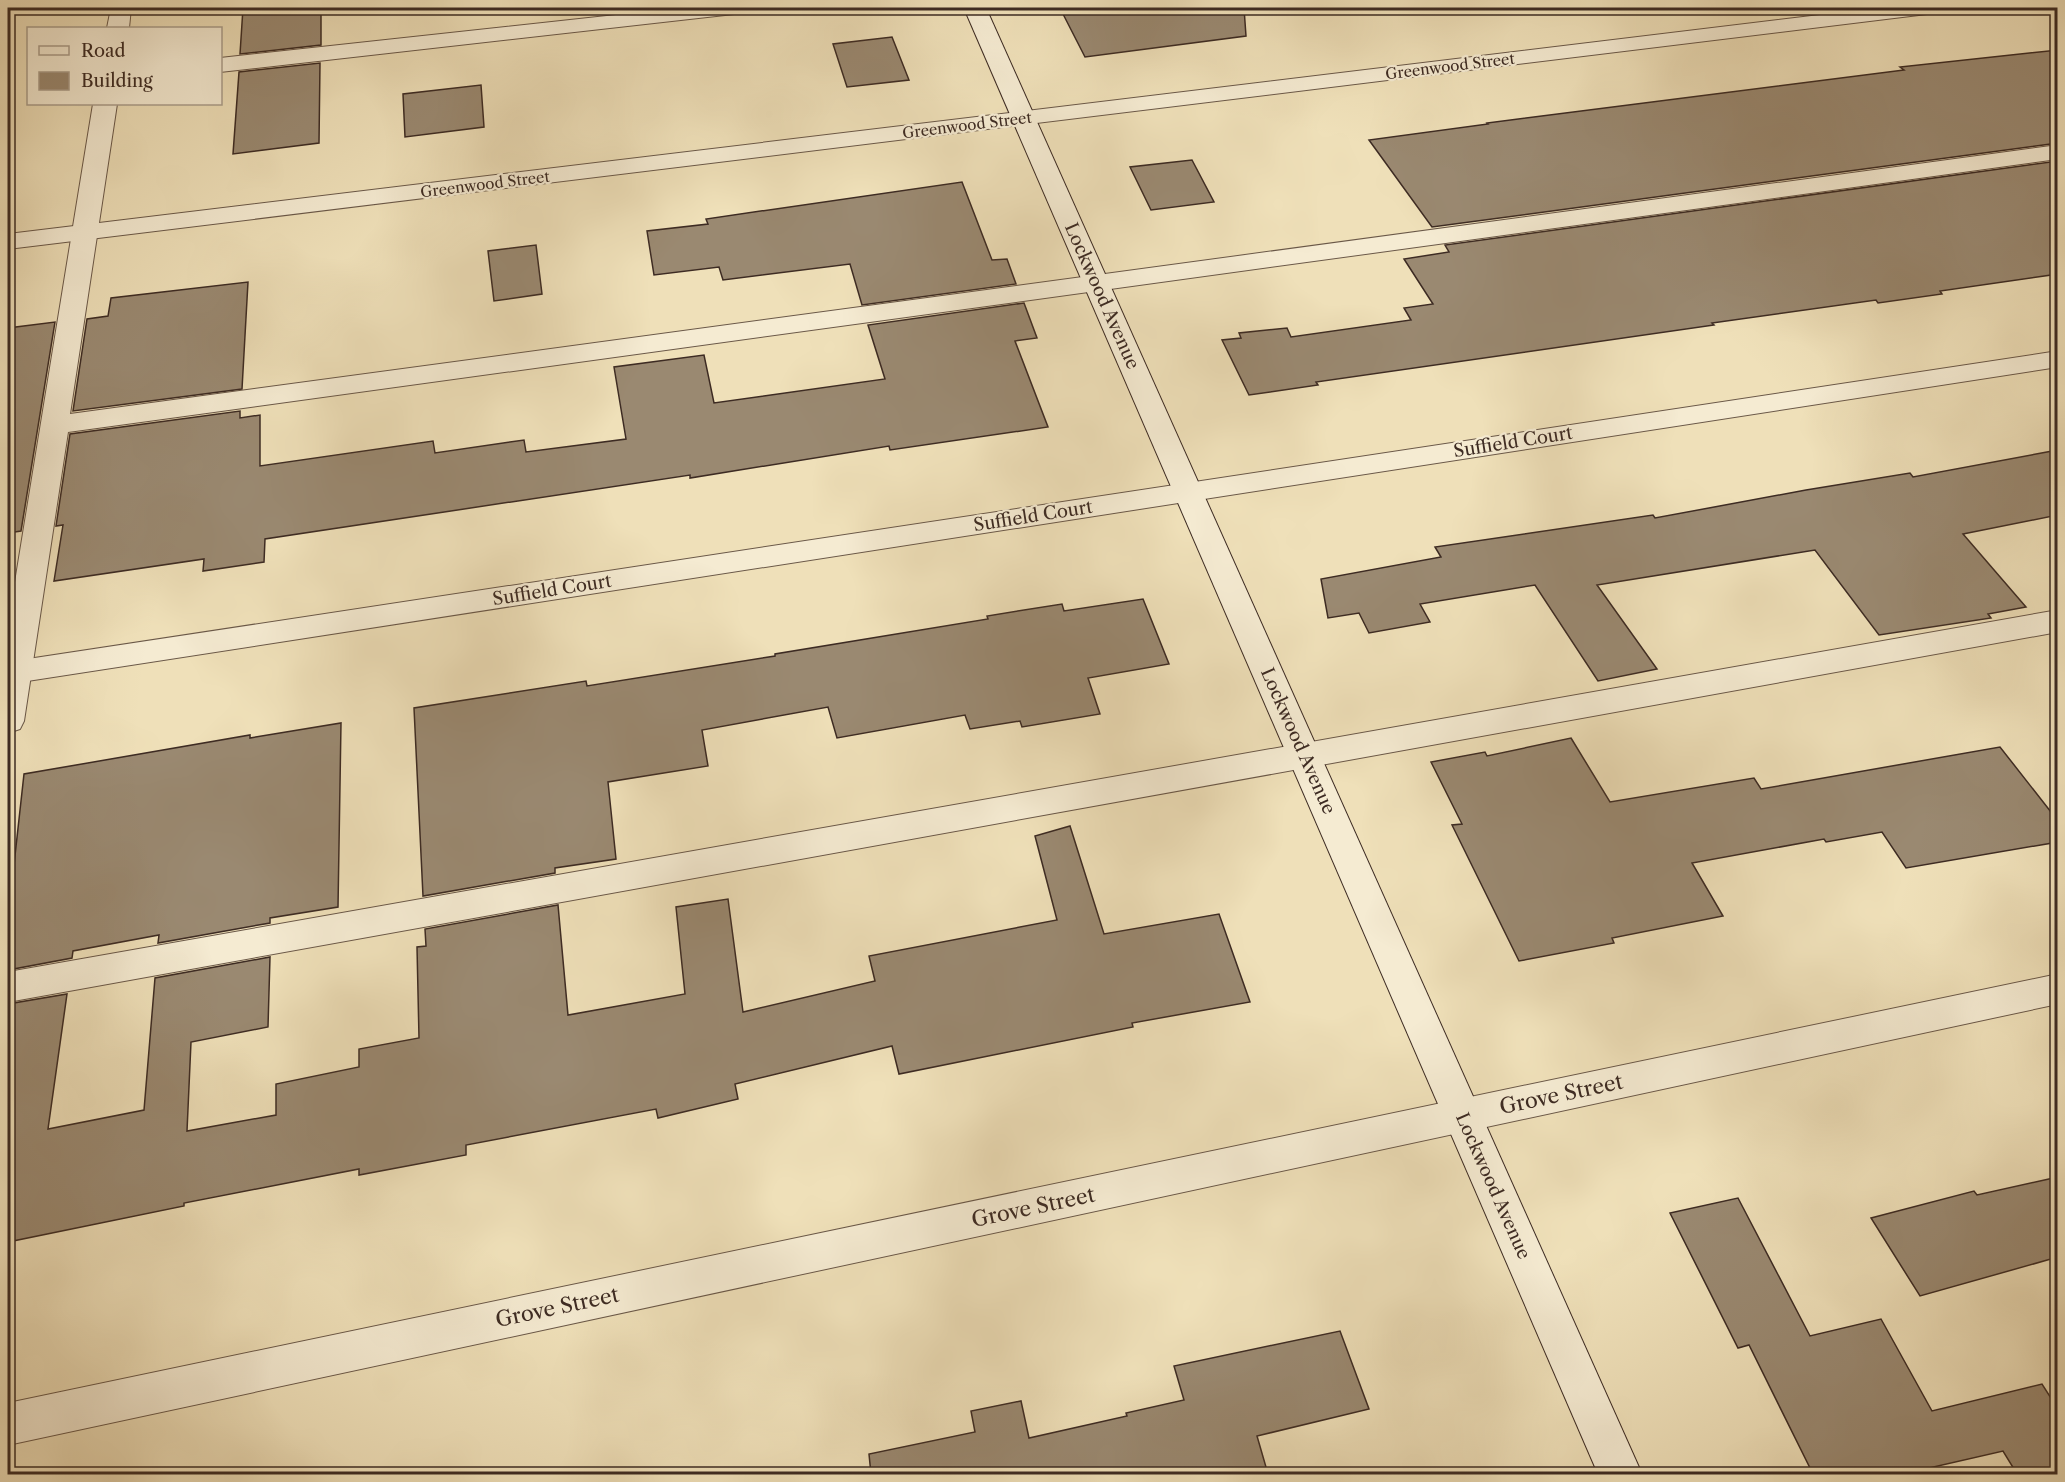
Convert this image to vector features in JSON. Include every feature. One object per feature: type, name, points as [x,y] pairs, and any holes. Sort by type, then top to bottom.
[{"type":"street","points":[[118,27],[121,8]]},
{"type":"street","points":[[222,65],[734,8]]},
{"type":"street","name":"Lockwood Avenue","points":[[975,8],[1620,1474]]},
{"type":"street","name":"Greenwood Street","points":[[8,242],[1927,8]]},
{"type":"street","points":[[8,721],[12,672],[105,105]]},
{"type":"street","points":[[54,425],[2058,152]]},
{"type":"street","name":"Suffield Court","points":[[12,672],[2058,359]]},
{"type":"street","points":[[8,987],[2058,621]]},
{"type":"street","name":"Grove Street","points":[[8,1424],[2058,989]]},
{"type":"building","points":[[243,8],[321,8],[321,45],[240,54]]},
{"type":"building","points":[[1121,8],[1244,8],[1246,36],[1085,57],[1063,14]]},
{"type":"building","points":[[892,37],[909,80],[847,87],[833,44]]},
{"type":"building","points":[[2058,50],[2058,143],[1432,227],[1369,140],[1904,70],[1900,67]]},
{"type":"building","points":[[320,63],[319,143],[233,154],[239,72]]},
{"type":"building","points":[[481,85],[484,127],[405,137],[403,94]]},
{"type":"building","points":[[1192,160],[1214,202],[1151,210],[1130,167]]},
{"type":"building","points":[[2058,161],[2058,274],[1940,291],[1942,294],[1878,303],[1876,300],[1712,323],[1714,325],[1316,382],[1318,385],[1249,395],[1222,340],[1241,338],[1239,333],[1287,328],[1291,337],[1411,320],[1404,308],[1433,304],[1404,259],[1449,252],[1445,245]]},
{"type":"building","points":[[962,182],[992,260],[1007,259],[1016,284],[862,305],[850,264],[723,280],[719,267],[654,275],[647,231],[708,224],[706,219]]},
{"type":"building","points":[[536,245],[542,294],[494,301],[488,251]]},
{"type":"building","points":[[248,282],[242,389],[73,411],[87,319],[108,316],[111,298]]},
{"type":"building","points":[[1024,303],[1037,338],[1015,341],[1048,427],[890,450],[889,446],[690,478],[690,475],[265,539],[264,562],[203,571],[204,559],[54,581],[63,525],[56,526],[70,434],[240,411],[240,418],[260,415],[260,466],[433,441],[435,453],[524,440],[526,452],[626,439],[614,367],[704,355],[714,403],[885,379],[868,325]]},
{"type":"building","points":[[55,322],[21,531],[8,533],[8,328]]},
{"type":"building","points":[[2058,450],[2058,515],[1963,534],[2026,607],[1988,614],[1991,618],[1879,635],[1815,550],[1597,585],[1657,669],[1598,681],[1535,585],[1420,604],[1430,622],[1369,633],[1359,613],[1328,618],[1321,579],[1441,557],[1435,547],[1653,515],[1655,518],[1910,473],[1913,477]]},
{"type":"building","points":[[1143,599],[1169,664],[1088,678],[1100,714],[1022,727],[1020,721],[970,729],[965,715],[837,738],[828,707],[702,730],[708,766],[608,782],[616,859],[555,868],[555,873],[423,896],[414,708],[586,681],[587,686],[775,656],[775,654],[988,619],[987,616],[1062,604],[1064,611]]},
{"type":"building","points":[[341,723],[338,907],[270,918],[270,923],[158,943],[159,935],[73,951],[72,958],[8,970],[8,919],[24,774],[250,735],[250,738]]},
{"type":"building","points":[[1571,738],[1610,802],[1754,778],[1761,789],[2000,747],[2058,821],[2058,842],[1906,868],[1882,832],[1826,842],[1824,839],[1692,863],[1723,916],[1612,938],[1614,943],[1519,961],[1452,825],[1462,824],[1431,762],[1485,752],[1487,756]]},
{"type":"building","points":[[1070,826],[1104,934],[1219,914],[1250,1002],[1132,1023],[1133,1027],[899,1074],[892,1046],[735,1084],[738,1099],[658,1118],[656,1109],[466,1145],[466,1155],[359,1175],[359,1169],[184,1203],[184,1206],[8,1242],[8,1004],[67,994],[48,1129],[144,1110],[155,978],[270,957],[268,1027],[191,1042],[187,1131],[276,1115],[276,1084],[359,1067],[359,1049],[419,1038],[417,947],[426,946],[425,929],[558,905],[568,1015],[685,994],[676,907],[728,899],[743,1012],[875,981],[869,956],[1057,920],[1035,836]]},
{"type":"building","points":[[2058,1177],[2058,1257],[1920,1296],[1871,1218],[1974,1191],[1977,1195]]},
{"type":"building","points":[[1738,1198],[1810,1336],[1881,1319],[1932,1411],[2042,1384],[2058,1409],[2058,1469],[2034,1474],[2017,1474],[2003,1451],[1903,1474],[1813,1474],[1749,1345],[1738,1348],[1670,1213]]},
{"type":"building","points":[[1340,1331],[1369,1409],[1257,1436],[1268,1474],[871,1474],[869,1454],[975,1432],[971,1411],[1021,1401],[1029,1438],[1127,1416],[1126,1413],[1184,1400],[1174,1366]]}]
